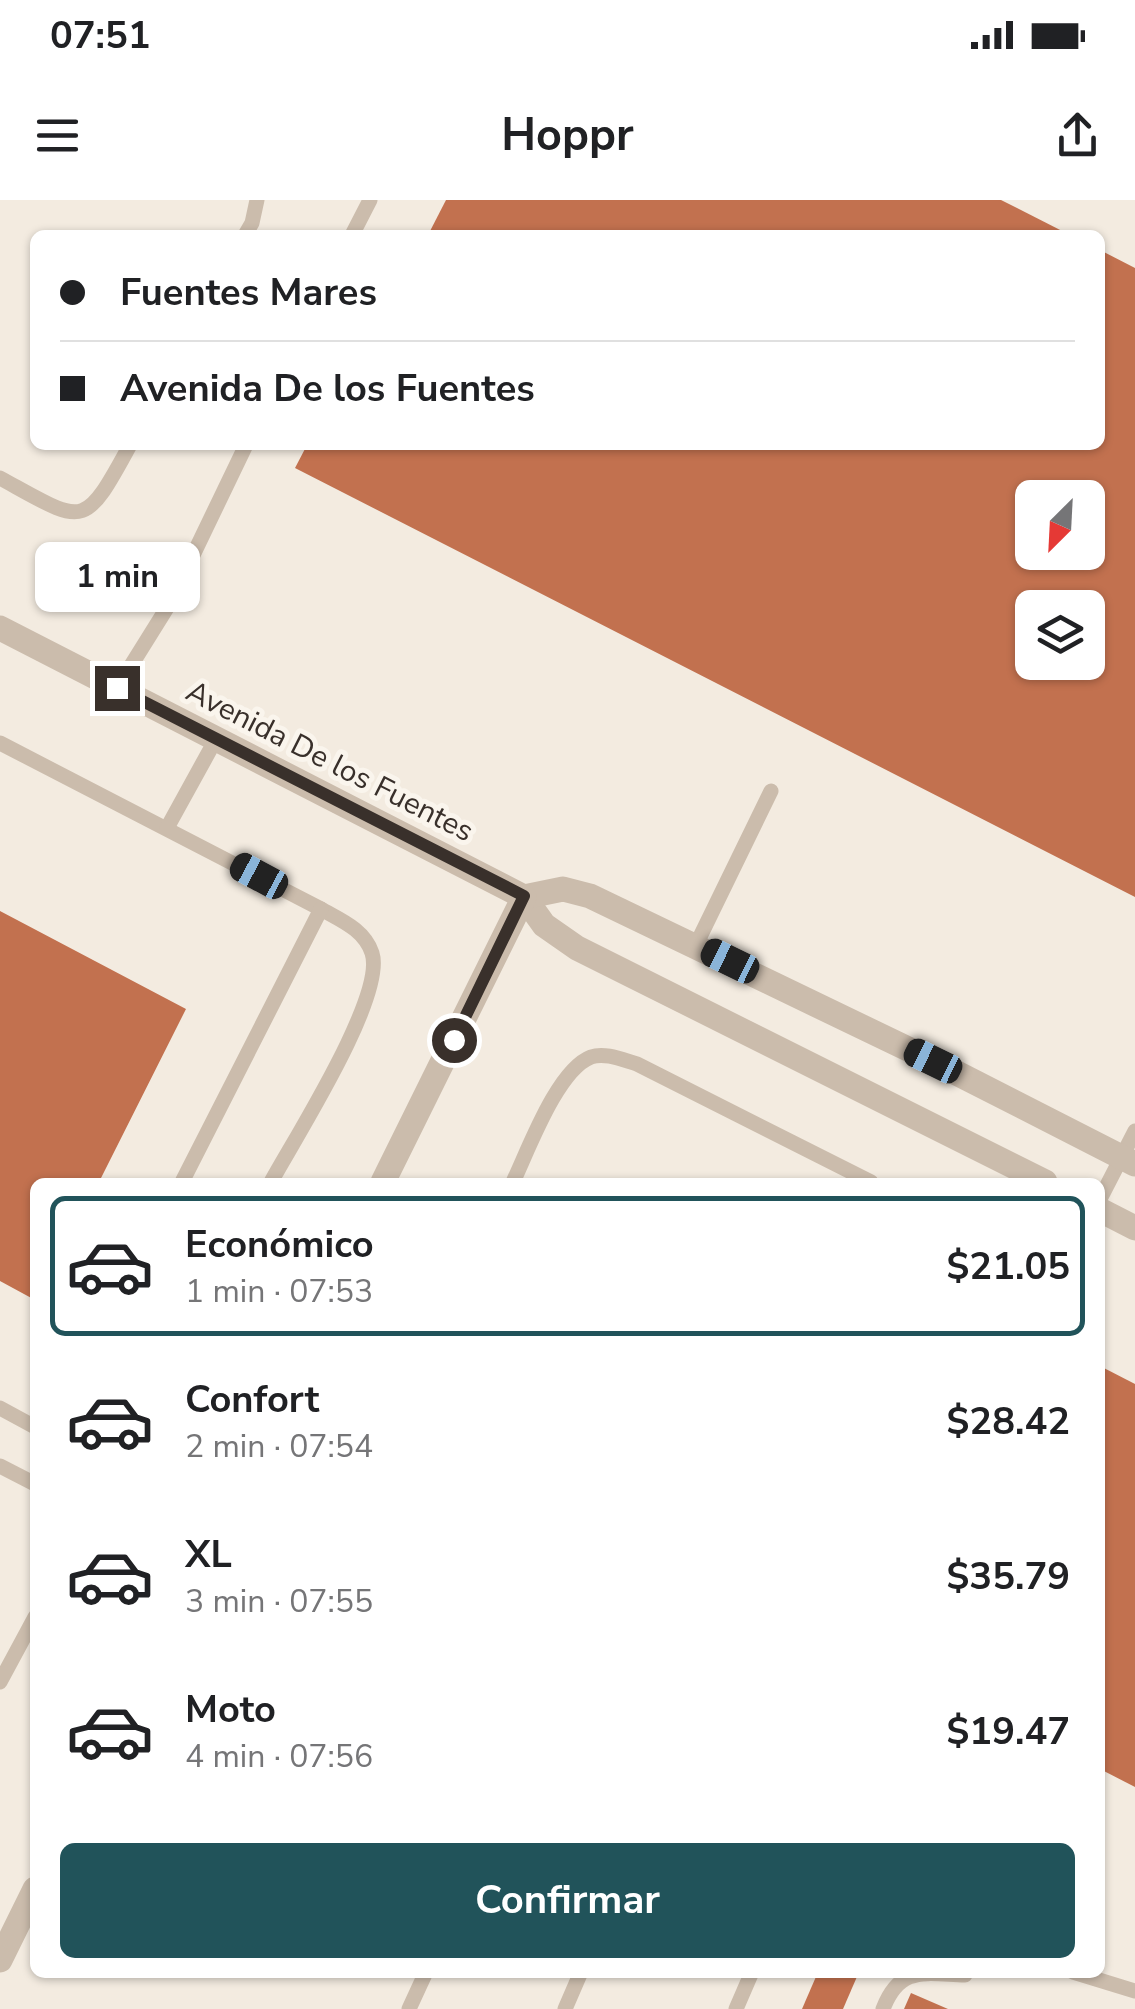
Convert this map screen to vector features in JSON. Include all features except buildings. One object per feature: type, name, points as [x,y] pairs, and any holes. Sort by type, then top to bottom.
[{"type":"street","name":"Avenida De los Fuentes","points":[[0,628],[524,896],[544,925],[577,948],[1038,1178]]},
{"type":"street","points":[[385,1178],[524,896],[563,888],[590,896],[696,945],[1128,1161]]},
{"type":"street","points":[[1105,1213],[1135,1228]]},
{"type":"street","points":[[0,1960],[30,1898]]},
{"type":"lane","points":[[248,230],[257,200]]},
{"type":"lane","points":[[355,230],[370,200]]},
{"type":"lane","points":[[0,478],[48,506],[76,513],[102,496],[127,450]]},
{"type":"lane","points":[[117,688],[170,603],[244,450]]},
{"type":"lane","points":[[167,828],[216,739]]},
{"type":"lane","points":[[0,744],[320,909],[354,928],[367,941],[375,971],[362,1014],[273,1178]]},
{"type":"lane","points":[[696,945],[772,791]]},
{"type":"lane","points":[[184,1178],[320,909]]},
{"type":"lane","points":[[515,1178],[546,1111],[578,1066],[592,1056],[637,1064],[863,1178]]},
{"type":"lane","points":[[1105,1193],[1128,1161],[1135,1131]]},
{"type":"lane","points":[[0,1408],[30,1424]]},
{"type":"lane","points":[[0,1466],[30,1481]]},
{"type":"lane","points":[[0,1682],[30,1626]]},
{"type":"lane","points":[[409,2009],[423,1978]]},
{"type":"lane","points":[[565,2009],[579,1978]]},
{"type":"lane","points":[[736,2009],[749,1978]]},
{"type":"lane","points":[[883,2009],[890,1989],[905,1978]]},
{"type":"lane","points":[[1093,1978],[1135,1991]]},
{"type":"route","points":[[117,688],[524,896],[454,1040]]}]
